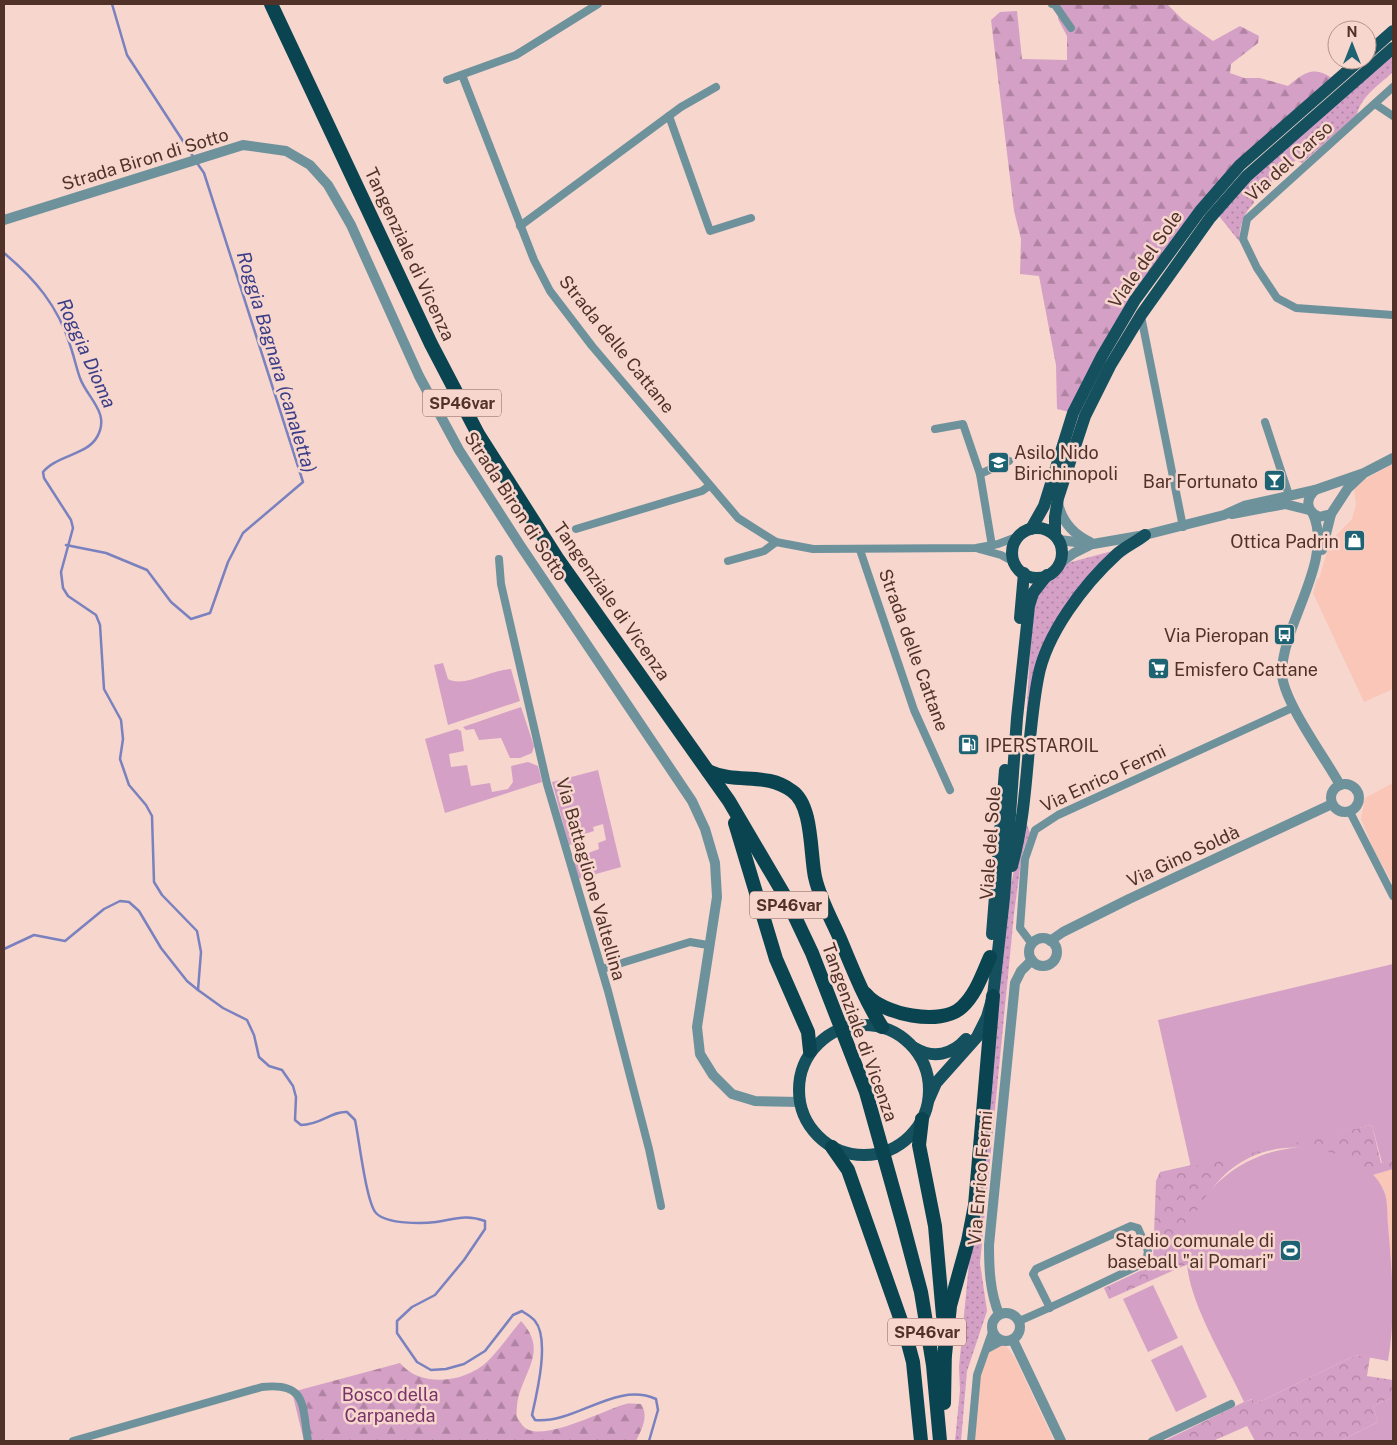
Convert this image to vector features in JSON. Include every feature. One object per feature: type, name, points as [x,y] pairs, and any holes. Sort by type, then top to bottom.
[{"type":"highway","name":"Tangenziale di Vicenza","points":[[270,4],[432,344],[478,434],[556,558],[729,801],[786,898],[838,1015],[866,1092],[920,1292],[932,1356],[940,1441]]},
{"type":"highway","points":[[708,771],[722,778],[764,779],[780,784],[794,792],[805,809],[816,877],[822,898],[870,1007],[882,1027]]},
{"type":"highway","points":[[729,801],[776,960],[808,1032],[810,1051]]},
{"type":"highway","points":[[860,985],[872,1000],[882,1007],[907,1014],[932,1017],[948,1015],[961,1008],[976,988],[990,957]]},
{"type":"highway","points":[[945,1355],[950,1306],[968,1241],[975,1204],[993,996]]},
{"type":"highway","points":[[922,1119],[919,1145],[935,1226],[945,1355],[944,1441]]},
{"type":"highway","points":[[832,1147],[848,1170],[905,1332],[913,1362],[921,1441]]},
{"type":"highway","name":"Tangenziale di Vicenza","points":[[903,1224],[922,1353],[927,1441]]},
{"type":"main road","points":[[1377,45],[1393,31]]},
{"type":"main road","name":"Viale del Sole","points":[[1057,501],[1085,416],[1110,366],[1141,315],[1210,218],[1247,176],[1393,48]]},
{"type":"main road","name":"Viale del Sole","points":[[1019,536],[1031,528],[1044,506],[1073,413],[1102,356],[1134,300],[1200,211],[1240,165],[1349,70]]},
{"type":"main road","points":[[1057,501],[1057,538]]},
{"type":"main road","points":[[1031,528],[1047,530],[1057,538],[1062,548],[1060,563]]},
{"type":"main road","points":[[1004,898],[1021,834],[1035,700],[1044,657],[1056,631],[1090,581],[1118,553],[1145,535]]},
{"type":"main road","points":[[1019,536],[1014,546],[1014,562],[1024,573],[1033,577],[1047,575]]},
{"type":"main road","name":"Viale del Sole","points":[[929,1099],[929,1081],[924,1064],[914,1048],[905,1039],[882,1027],[862,1024],[842,1028],[825,1037],[810,1051],[800,1076],[799,1102],[810,1128],[832,1147],[848,1153],[866,1155],[883,1152],[906,1139],[922,1119],[936,1083],[977,1037],[987,1017],[993,996],[1004,898],[1017,718],[1029,606],[1033,593],[1047,575],[1060,563]]},
{"type":"main road","name":"Viale del Sole","points":[[914,1048],[931,1054],[943,1054],[960,1046],[977,1024],[983,1004],[990,957],[998,846],[1024,573]]},
{"type":"street","points":[[448,80],[516,55],[598,4]]},
{"type":"street","points":[[1052,4],[1056,5],[1070,28]]},
{"type":"street","name":"Strada delle Cattane","points":[[462,75],[520,226],[550,291],[709,486],[738,518],[776,542],[813,549],[976,548],[992,546],[1019,536]]},
{"type":"street","points":[[520,226],[669,116],[716,86]]},
{"type":"street","name":"Via del Carso","points":[[1393,87],[1247,219],[1243,239],[1257,268],[1277,298],[1296,308],[1393,315]]},
{"type":"street","points":[[1375,104],[1393,116]]},
{"type":"street","points":[[669,116],[710,231],[751,218]]},
{"type":"street","name":"Strada Biron di Sotto","points":[[4,220],[243,145],[286,151],[310,165],[328,185],[351,225],[419,376],[459,450],[520,545],[692,801],[705,829],[715,863],[716,897],[697,1028],[700,1054],[713,1075],[732,1094],[755,1102],[799,1102]]},
{"type":"street","points":[[1141,315],[1183,527]]},
{"type":"street","points":[[1265,422],[1289,495]]},
{"type":"street","points":[[935,429],[963,424],[980,474],[992,546]]},
{"type":"street","points":[[1060,563],[1074,553],[1093,544],[1183,527],[1224,515],[1244,506],[1318,490],[1364,473],[1393,458]]},
{"type":"street","points":[[980,474],[1009,460]]},
{"type":"street","points":[[1224,515],[1245,513],[1286,504],[1311,512],[1319,517],[1333,510],[1348,488],[1364,473]]},
{"type":"street","points":[[576,529],[693,494],[709,486]]},
{"type":"street","points":[[1318,490],[1330,491],[1335,497],[1333,510],[1284,655],[1282,673],[1284,685],[1294,707],[1340,785]]},
{"type":"street","points":[[1315,561],[1319,531],[1308,502],[1318,490]]},
{"type":"street","points":[[1057,501],[1060,513],[1067,526],[1079,537],[1093,544]]},
{"type":"street","points":[[1057,538],[1093,544]]},
{"type":"street","points":[[728,561],[764,550],[776,542]]},
{"type":"street","name":"Strada delle Cattane","points":[[976,548],[1001,555],[1014,562]]},
{"type":"street","name":"Strada delle Cattane","points":[[860,550],[914,710],[950,790]]},
{"type":"street","name":"Via Battaglione Valtellina","points":[[499,560],[501,584],[548,784],[602,970],[649,1149],[661,1206]]},
{"type":"street","name":"Via Enrico Fermi","points":[[1000,1314],[994,1301],[990,1277],[989,1245],[1015,983],[1032,960],[1029,952],[1032,944],[1020,928],[1025,859],[1035,830],[1058,815],[1294,707]]},
{"type":"street","points":[[1340,785],[1353,786],[1359,795],[1358,805],[1350,812],[1341,812],[1332,804],[1332,793],[1340,785]]},
{"type":"street","name":"Via Gino Soldà","points":[[1050,941],[1063,932],[1129,899],[1332,804]]},
{"type":"street","points":[[1350,812],[1393,896]]},
{"type":"street","points":[[1032,944],[1042,939],[1050,941],[1056,951],[1052,962],[1044,966],[1032,960]]},
{"type":"street","points":[[602,970],[690,942],[708,945]]},
{"type":"street","points":[[1019,1321],[1050,1308],[1146,1262],[1148,1250],[1138,1228],[1131,1226],[1036,1269],[1033,1274],[1050,1308]]},
{"type":"street","points":[[971,1441],[978,1375],[992,1332],[992,1323],[1000,1314],[1013,1314],[1019,1321],[1020,1329],[1014,1340]]},
{"type":"street","points":[[992,1332],[1002,1341]]},
{"type":"street","points":[[985,1350],[1002,1341],[1014,1340]]},
{"type":"street","points":[[1014,1340],[1061,1441]]},
{"type":"street","points":[[73,1441],[262,1387],[282,1385],[294,1390],[300,1400],[308,1441]]},
{"type":"street","points":[[1152,1441],[1232,1404]]},
{"type":"shaded area","points":[[1393,464],[1393,689],[1364,702],[1313,593],[1330,542],[1352,519],[1356,505],[1354,489],[1367,478]]},
{"type":"shaded area","points":[[1393,783],[1393,884],[1374,850],[1361,819],[1365,798]]},
{"type":"shaded area","points":[[1393,1169],[1393,1285],[1385,1191],[1373,1175]]},
{"type":"shaded area","points":[[997,1344],[1006,1346],[1015,1358],[1054,1441],[970,1441],[978,1364],[989,1348]]},
{"type":"green space","points":[[1059,4],[1167,4],[1183,20],[1213,41],[1240,26],[1259,36],[1258,43],[1231,64],[1230,73],[1244,78],[1260,78],[1288,86],[1311,72],[1322,73],[1336,81],[1240,165],[1134,300],[1073,413],[1057,409],[1056,365],[1039,276],[1020,274],[1021,239],[1014,211],[991,20],[1000,12],[1017,11],[1022,59],[1067,60],[1067,36],[1058,19]]},
{"type":"green space","points":[[1393,54],[1393,72],[1366,97],[1357,115],[1302,163],[1296,160],[1254,197],[1254,203],[1247,211],[1243,220],[1239,241],[1219,216],[1263,167],[1375,70],[1377,70]]},
{"type":"green space","points":[[1116,550],[1067,608],[1026,721],[1032,619],[1039,588],[1064,564]]},
{"type":"green space","points":[[443,663],[448,679],[455,681],[470,680],[494,672],[511,669],[520,701],[448,725],[434,665]]},
{"type":"green space","points":[[521,707],[534,746],[532,753],[520,758],[510,758],[501,738],[479,740],[474,729],[466,730],[463,727]]},
{"type":"green space","points":[[457,729],[461,731],[464,751],[449,754],[451,767],[467,765],[471,786],[490,783],[492,792],[508,789],[513,782],[511,766],[528,762],[538,766],[542,782],[445,813],[425,739]]},
{"type":"green space","points":[[598,770],[621,867],[578,879],[572,859],[599,849],[598,843],[606,840],[603,824],[593,827],[594,831],[572,838],[573,844],[569,845],[552,782]]},
{"type":"green space","points":[[1026,822],[1030,833],[1022,854],[1014,914],[980,1263],[987,1311],[967,1371],[961,1441],[955,1441],[960,1390],[959,1367],[1001,930]]},
{"type":"green space","points":[[1393,964],[1393,1160],[1382,1163],[1372,1125],[1191,1167],[1158,1020]]},
{"type":"green space","points":[[1372,1125],[1381,1163],[1393,1160],[1393,1169],[1373,1175],[1353,1162],[1332,1153],[1309,1148],[1287,1148],[1265,1152],[1245,1160],[1226,1174],[1210,1192],[1190,1240],[1188,1264],[1109,1299],[1104,1288],[1146,1268],[1153,1261],[1156,1181],[1160,1172]]},
{"type":"green space","points":[[1308,1147],[1341,1155],[1352,1160],[1371,1173],[1384,1191],[1387,1203],[1392,1293],[1392,1327],[1388,1361],[1356,1355],[1255,1404],[1252,1399],[1244,1402],[1205,1324],[1193,1292],[1189,1277],[1187,1250],[1191,1225],[1201,1203],[1217,1184],[1236,1168],[1258,1157],[1282,1150]]},
{"type":"green space","points":[[1153,1285],[1178,1338],[1148,1352],[1123,1299]]},
{"type":"green space","name":"Bosco della Carpaneda","points":[[521,1321],[529,1332],[534,1353],[517,1405],[517,1417],[523,1426],[531,1431],[558,1429],[616,1407],[626,1404],[641,1404],[645,1418],[636,1441],[304,1441],[292,1392],[400,1363],[409,1371],[430,1379],[442,1380],[467,1375],[487,1362]]},
{"type":"green space","points":[[1182,1345],[1207,1397],[1176,1412],[1151,1360]]},
{"type":"green space","points":[[1356,1355],[1370,1357],[1367,1376],[1393,1380],[1393,1397],[1373,1406],[1378,1422],[1340,1441],[1255,1441],[1247,1426],[1213,1441],[1164,1441],[1244,1402],[1253,1399],[1255,1404]]},
{"type":"green space","points":[[1393,1397],[1393,1441],[1340,1441],[1378,1422],[1373,1406]]},
{"type":"waterway","name":"Roggia Bagnara (canaletta)","points":[[112,4],[127,55],[194,158]]},
{"type":"waterway","name":"Roggia Bagnara (canaletta)","points":[[66,545],[106,553],[147,570],[171,602],[191,619],[210,613],[228,562],[243,533],[303,482],[204,173],[197,163]]},
{"type":"waterway","name":"Roggia Dioma","points":[[4,253],[26,273],[52,306],[65,331],[83,385],[100,413],[101,428],[92,443],[79,452],[49,466],[43,472],[44,478],[71,520],[73,528],[61,572],[63,588],[68,596],[96,615],[100,625],[104,689],[121,720],[123,739],[120,759],[129,785],[146,805],[152,816],[154,882],[162,895],[197,931],[201,952],[198,990],[223,1008],[247,1020],[254,1035],[259,1057],[269,1066],[282,1070],[293,1086],[296,1097],[295,1120],[301,1125],[314,1123],[341,1112],[347,1112],[355,1120],[366,1183],[372,1207],[376,1213],[388,1219],[414,1223],[430,1223],[466,1217],[485,1221],[485,1229],[464,1260],[435,1295],[412,1307],[397,1321],[397,1333],[417,1362],[431,1370],[446,1369],[464,1364],[485,1351],[513,1315],[522,1311],[535,1321],[542,1340],[541,1366],[532,1415],[535,1420],[550,1420],[611,1399],[626,1395],[641,1395],[656,1399],[658,1410],[649,1441]]},
{"type":"waterway","points":[[4,949],[34,935],[65,941],[104,909],[120,901],[129,902],[139,911],[161,948],[187,981],[198,990]]},
{"type":"place","name":"Asilo Nido Birichinopoli","points":[[998,462]]},
{"type":"place","name":"Bar Fortunato","points":[[1274,481]]},
{"type":"place","name":"Ottica Padrin","points":[[1355,541]]},
{"type":"place","name":"Via Pieropan","points":[[1285,635]]},
{"type":"place","name":"Emisfero Cattane","points":[[1158,669]]},
{"type":"place","name":"IPERSTAROIL","points":[[969,745]]},
{"type":"place","name":"Stadio comunale di baseball \"ai Pomari\"","points":[[1290,1250]]}]
